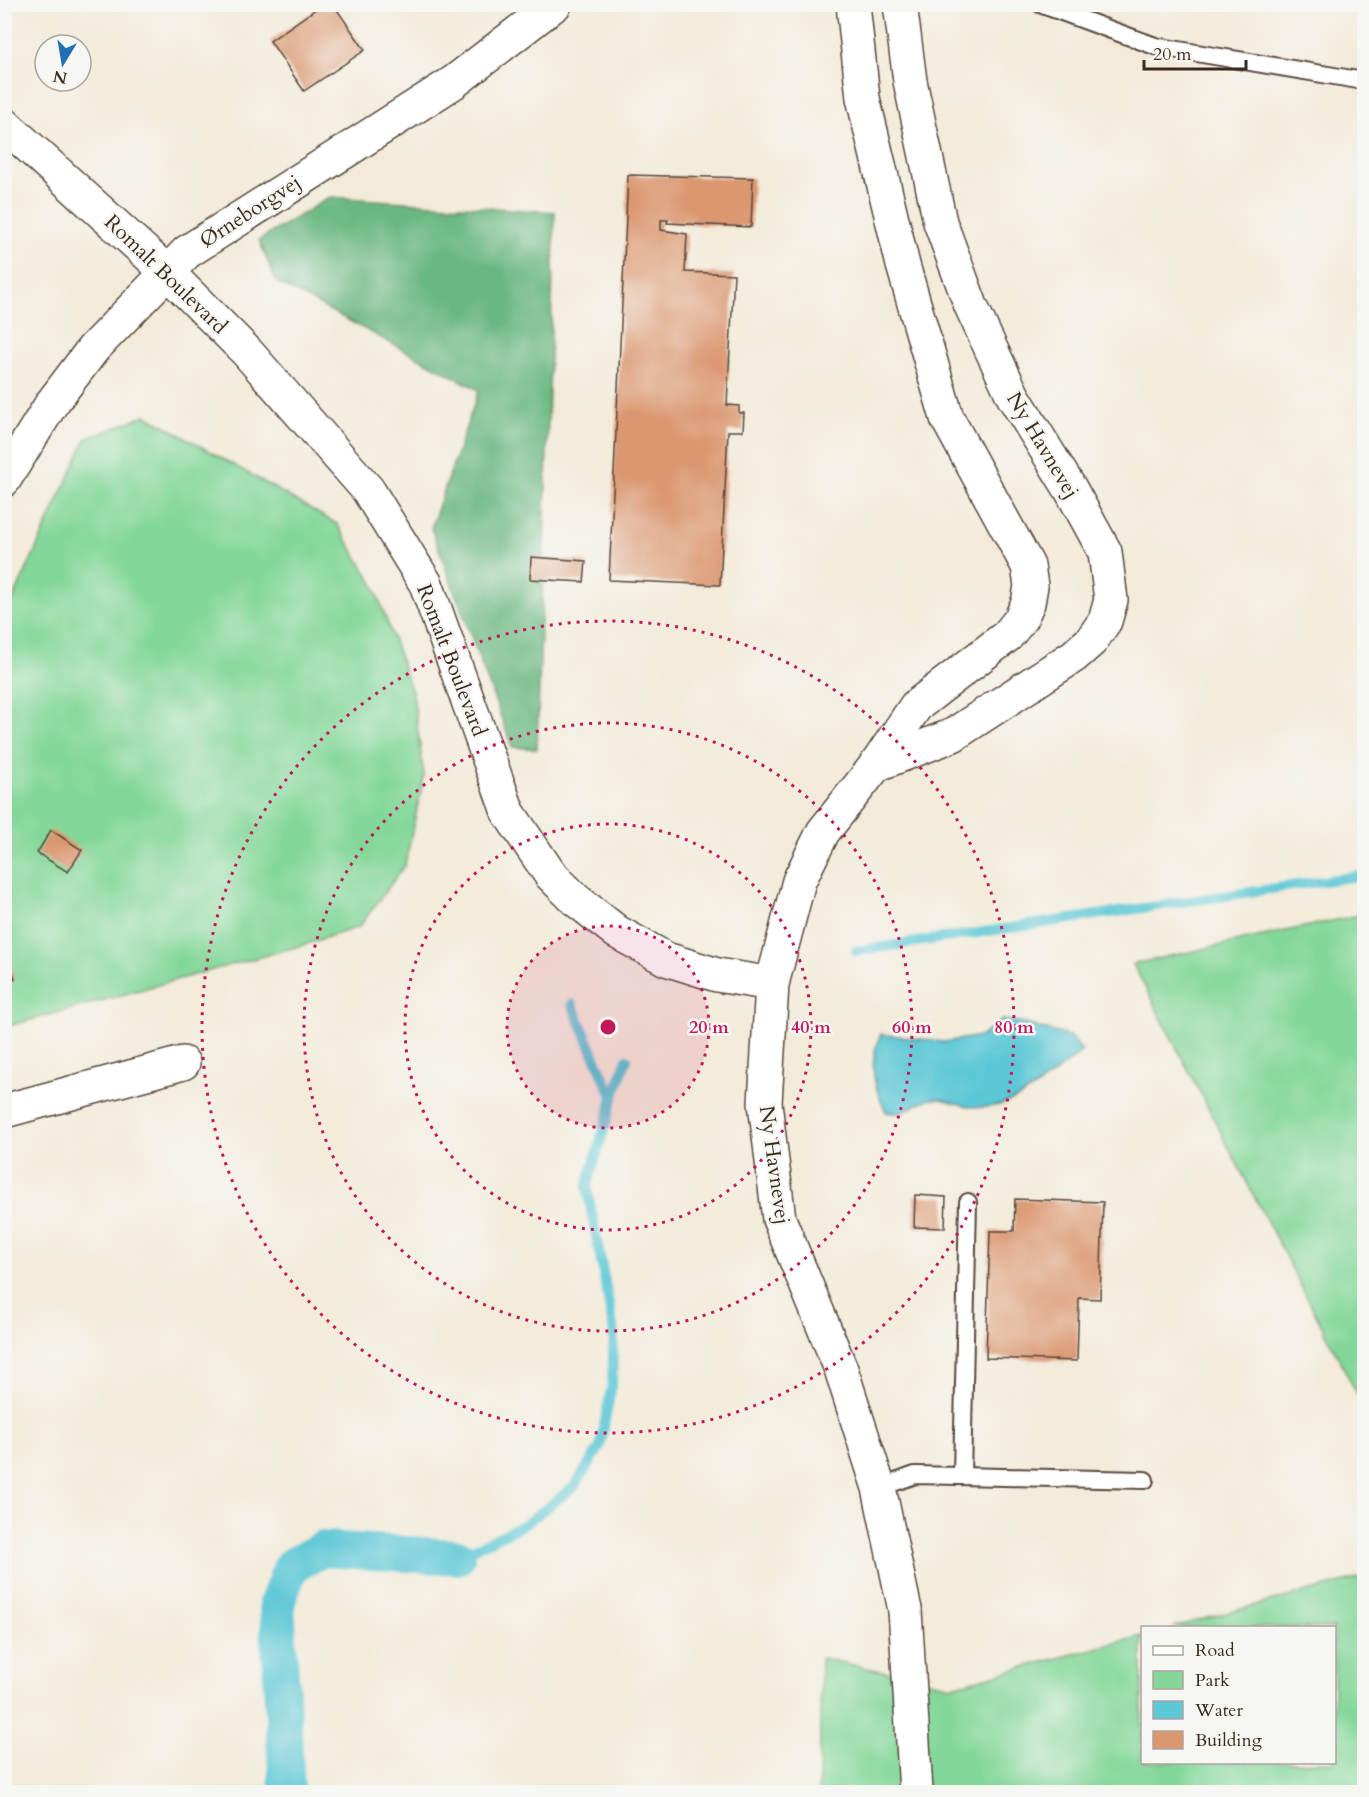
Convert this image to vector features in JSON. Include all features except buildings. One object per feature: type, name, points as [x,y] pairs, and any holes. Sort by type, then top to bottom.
[{"type":"street","name":"Ørneborgvej","points":[[4,480],[21,449],[58,394],[93,349],[187,252],[454,82],[555,4]]},
{"type":"street","name":"Ny Havnevej","points":[[853,4],[863,98],[903,265],[947,418],[1028,566],[1031,586],[1029,603],[1020,620],[1007,636],[916,706],[876,765],[823,832],[799,881],[772,984],[765,1103],[779,1219],[841,1369],[879,1488],[905,1610],[916,1792]]},
{"type":"street","name":"Ny Havnevej","points":[[876,765],[953,735],[1074,656],[1091,641],[1105,621],[1111,600],[1105,552],[1071,490],[1013,396],[971,306],[940,222],[910,81],[900,4]]},
{"type":"street","name":"Romalt Boulevard","points":[[4,124],[166,272],[246,351],[368,490],[426,584],[508,812],[550,874],[575,899],[617,932],[666,959],[717,975],[772,984]]},
{"type":"street","points":[[4,1111],[183,1063]]},
{"type":"lane","points":[[1040,4],[1155,46],[1365,81]]},
{"type":"lane","points":[[962,1476],[968,1202]]},
{"type":"lane","points":[[879,1488],[915,1475],[1145,1480]]},
{"type":"green space","points":[[330,197],[555,212],[537,749],[512,747],[431,528],[479,390],[276,282],[259,240]]},
{"type":"green space","points":[[146,415],[337,524],[374,585],[413,695],[424,776],[405,865],[359,927],[303,945],[5,1027],[5,617],[86,439]]},
{"type":"green space","points":[[1364,914],[1364,1407],[1133,964]]},
{"type":"green space","points":[[1364,1577],[1364,1792],[819,1792],[821,1658],[952,1686],[1141,1636],[1141,1764],[1336,1764],[1336,1626],[1177,1626]]},
{"type":"water","points":[[1002,1020],[1019,1022],[1071,1037],[1082,1051],[1032,1090],[1004,1104],[974,1107],[934,1099],[900,1113],[886,1112],[875,1083],[873,1064],[881,1034],[944,1042],[981,1036]]},
{"type":"waterway","points":[[856,951],[1364,875]]},
{"type":"waterway","points":[[457,1557],[525,1524],[574,1487],[600,1447],[612,1384],[614,1331],[587,1187],[613,1098],[572,1004]]},
{"type":"waterway","points":[[613,1098],[627,1059]]},
{"type":"waterway","points":[[287,1792],[277,1603],[291,1566],[323,1549],[457,1557]]}]
